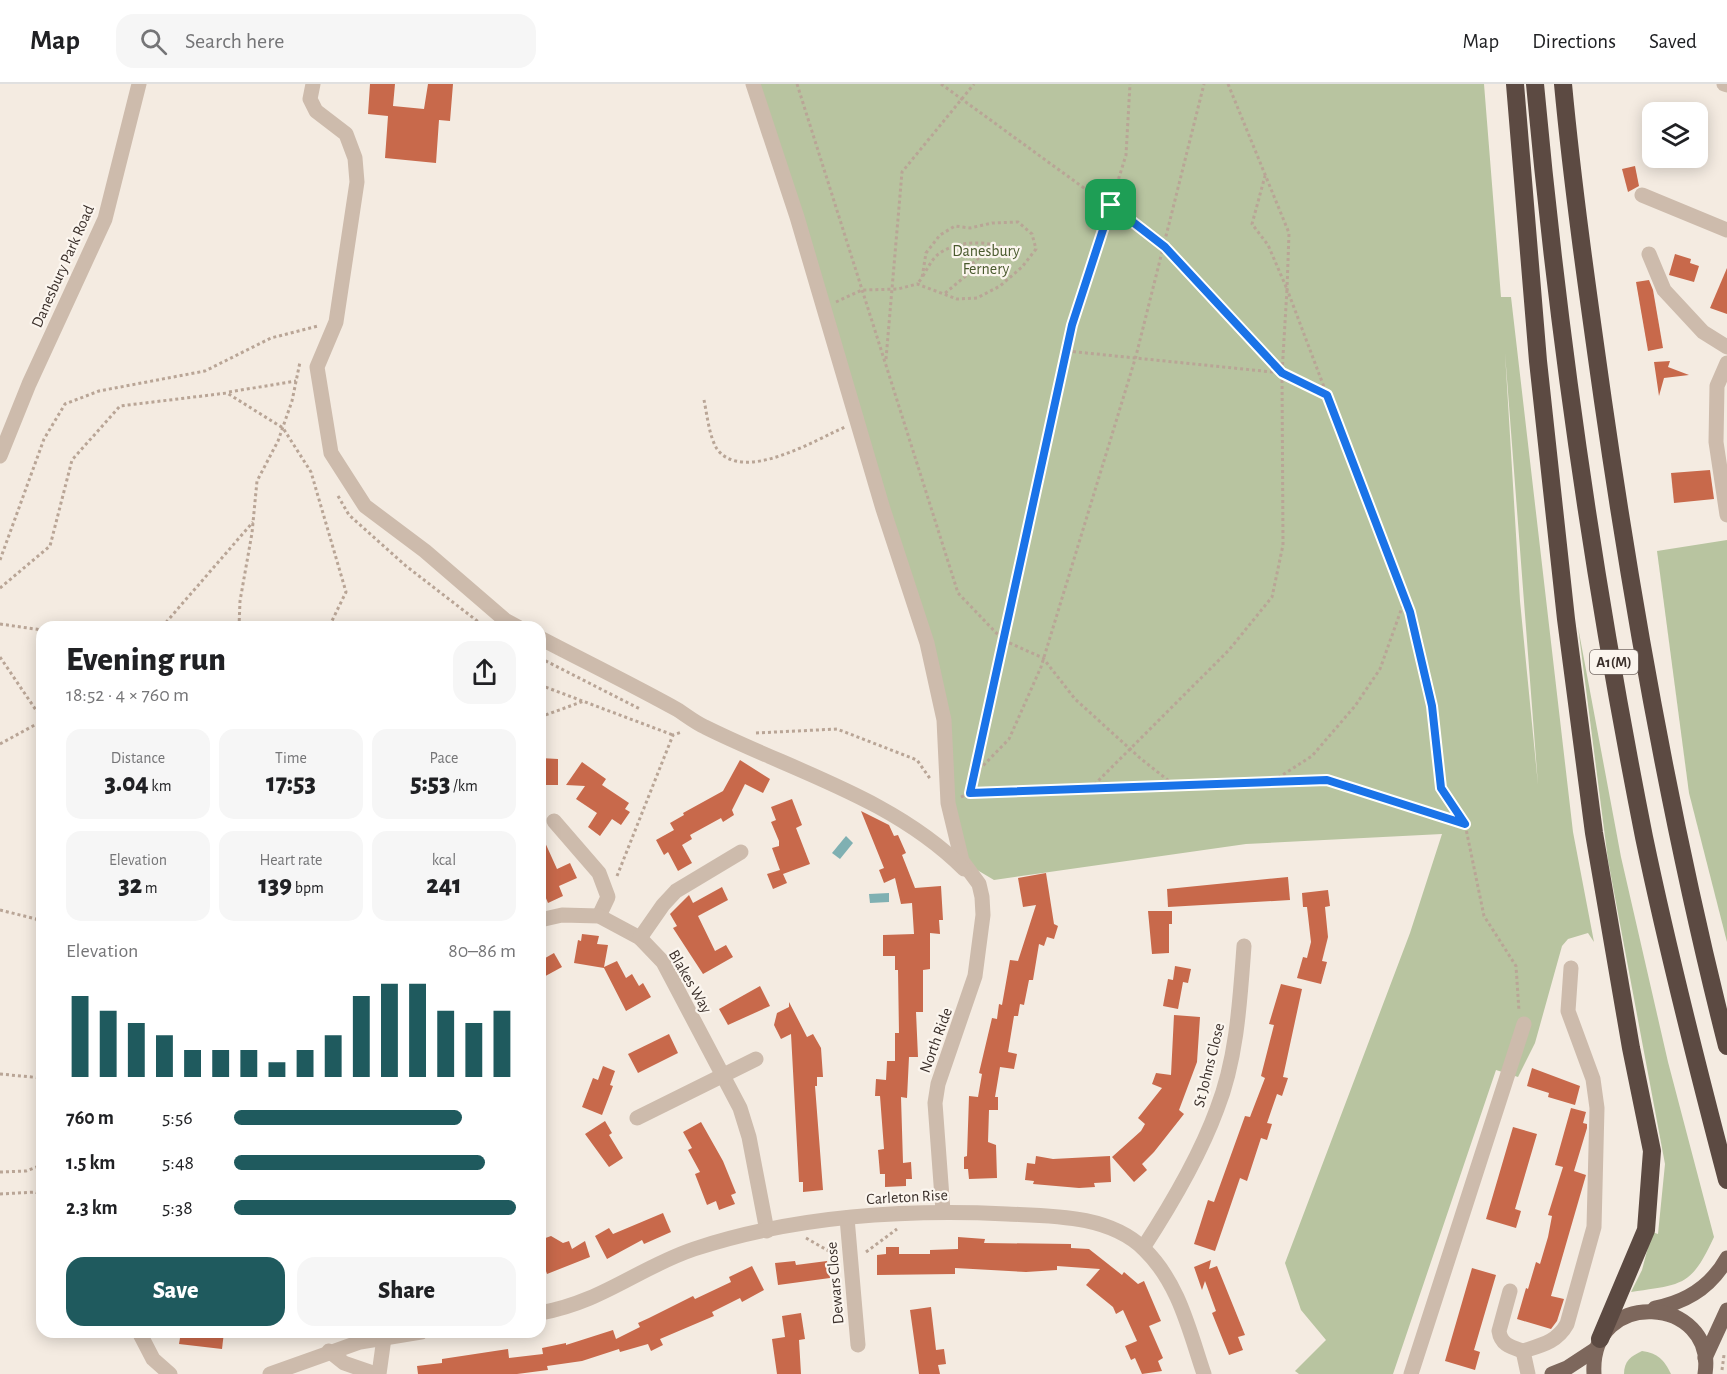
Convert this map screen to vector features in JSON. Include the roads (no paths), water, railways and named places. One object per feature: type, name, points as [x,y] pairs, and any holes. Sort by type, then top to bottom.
[{"type":"highway","points":[[1515,84],[1538,361],[1566,619],[1594,833],[1652,1151],[1646,1230],[1598,1344]]},
{"type":"highway","name":"A1(M)","points":[[1535,84],[1565,351],[1593,546],[1644,837],[1688,1033],[1727,1180]]},
{"type":"highway","name":"A1(M)","points":[[1563,84],[1596,351],[1644,655],[1680,838],[1727,1046]]},
{"type":"main road","points":[[1552,1374],[1567,1368],[1598,1344],[1615,1322],[1635,1312],[1673,1305],[1692,1296],[1718,1275],[1727,1258]]},
{"type":"main road","points":[[1646,1310],[1663,1312],[1685,1323],[1701,1342],[1706,1358]]},
{"type":"main road","points":[[1705,1374],[1706,1358],[1727,1310]]},
{"type":"main road","points":[[1594,1374],[1598,1344]]},
{"type":"street","name":"Danesbury Park Road","points":[[0,456],[29,384],[105,219],[139,84]]},
{"type":"street","points":[[313,84],[310,99],[316,111],[346,134],[355,158],[357,182],[336,322],[316,367],[331,453],[365,506],[425,551],[507,621]]},
{"type":"street","points":[[753,84],[927,643],[944,720],[948,803],[962,861],[979,884]]},
{"type":"street","points":[[1642,195],[1727,230]]},
{"type":"street","points":[[1649,254],[1664,290],[1703,332],[1727,347]]},
{"type":"street","points":[[1727,363],[1717,386],[1716,442],[1727,515]]},
{"type":"street","points":[[546,641],[679,711],[702,726],[792,768],[854,792],[940,845],[979,884]]},
{"type":"street","points":[[554,821],[598,873],[608,897],[599,916]]},
{"type":"street","points":[[640,938],[663,905],[676,891],[741,852]]},
{"type":"street","name":"North Ride","points":[[943,1211],[935,1103],[938,1084],[975,976],[983,915],[979,884]]},
{"type":"street","name":"Blakes Way","points":[[546,919],[562,915],[599,916],[640,938],[663,962],[740,1108],[749,1137],[767,1231]]},
{"type":"street","name":"St Johns Close","points":[[1143,1248],[1199,1151],[1218,1108],[1239,1013],[1244,946]]},
{"type":"street","points":[[1510,1292],[1498,1331],[1500,1338],[1509,1346],[1523,1351],[1561,1336],[1567,1324],[1594,1227],[1597,1108],[1593,1079],[1568,1011],[1571,968]]},
{"type":"street","points":[[1411,1374],[1524,1024]]},
{"type":"street","points":[[637,1118],[756,1059]]},
{"type":"street","name":"Carleton Rise","points":[[546,1310],[604,1294],[693,1250],[767,1231],[847,1218],[943,1211],[1070,1218],[1099,1224],[1124,1234],[1143,1248],[1172,1285],[1204,1374]]},
{"type":"street","name":"Dewars Close","points":[[847,1218],[858,1345]]},
{"type":"street","points":[[142,1338],[153,1359],[170,1374]]},
{"type":"street","points":[[270,1374],[329,1351],[384,1338],[377,1374],[344,1363],[329,1351]]},
{"type":"street","points":[[1523,1351],[1528,1374]]},
{"type":"water","points":[[846,836],[853,843],[840,859],[832,853]]},
{"type":"water","points":[[889,893],[889,902],[870,903],[869,894]]},
{"type":"park label","name":"Danesbury Fernery","points":[[986,259]]}]
